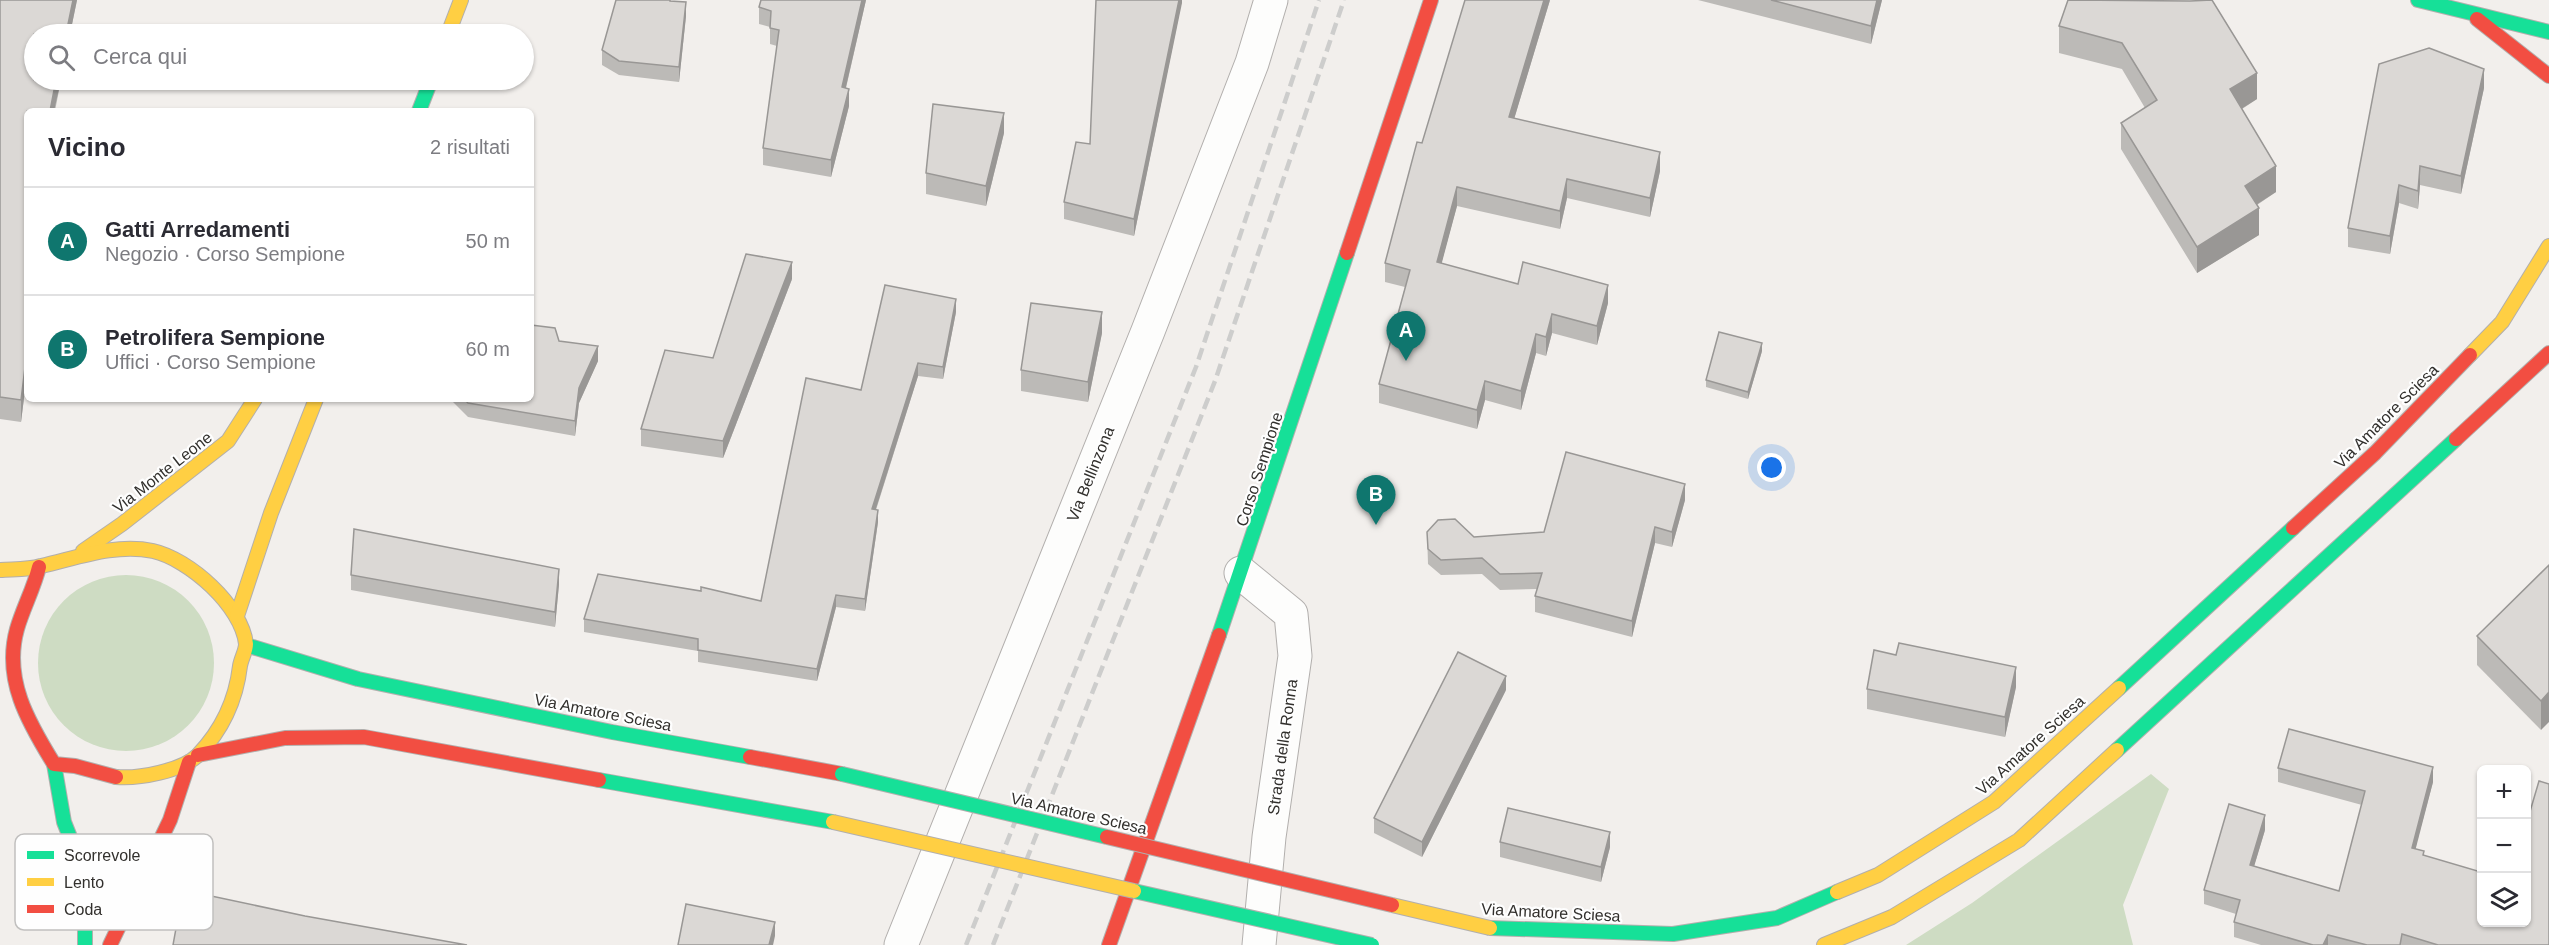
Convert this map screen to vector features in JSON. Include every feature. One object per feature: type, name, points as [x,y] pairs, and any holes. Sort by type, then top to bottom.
[{"type":"street","points":[[452,24],[461,0]]},
{"type":"street","name":"Via Bellinzona","points":[[901,945],[1148,331],[1252,63],[1271,0]]},
{"type":"street","name":"Corso Sempione","points":[[1109,945],[1241,573],[1431,0]]},
{"type":"street","points":[[2418,0],[2549,32]]},
{"type":"street","points":[[2470,14],[2548,77]]},
{"type":"street","points":[[420,108],[427,90]]},
{"type":"street","name":"Via Amatore Sciesa","points":[[246,645],[358,679],[612,732],[842,774],[1490,928],[1673,934],[1777,918],[1878,875],[1994,802],[2375,453],[2502,322],[2549,246]]},
{"type":"street","points":[[1824,945],[1892,917],[2019,840],[2549,353]]},
{"type":"street","name":"Via Monte Leone","points":[[75,556],[122,524],[228,441],[253,402]]},
{"type":"street","points":[[237,616],[271,513],[315,402]]},
{"type":"street","points":[[0,570],[39,567],[75,556],[118,549],[152,552],[173,558],[191,569],[237,616],[246,645],[238,685],[228,714],[194,759],[163,834]]},
{"type":"street","points":[[39,567],[35,584],[24,606],[15,634],[12,696],[54,764],[64,822],[69,834]]},
{"type":"street","name":"Strada della Ronna","points":[[1241,573],[1291,614],[1295,656],[1269,837],[1258,945]]},
{"type":"street","points":[[54,764],[75,766],[103,776],[127,778],[151,775],[194,759],[285,738],[364,737],[833,822],[1372,945]]},
{"type":"street","points":[[110,945],[117,930]]},
{"type":"green space","points":[[126,575],[160,582],[175,590],[188,601],[199,614],[207,629],[214,663],[207,697],[199,712],[188,725],[175,736],[160,744],[126,751],[92,744],[77,736],[64,725],[53,712],[45,697],[38,663],[45,629],[53,614],[64,601],[77,590],[92,582]]},
{"type":"green space","points":[[2151,774],[2169,789],[2123,905],[2133,945],[1906,945],[1972,903]]},
{"type":"building","points":[[0,0],[73,0],[68,24],[24,24],[24,90],[54,90],[51,108],[24,108],[24,376],[21,400],[0,397]]},
{"type":"building","points":[[616,0],[686,2],[679,67],[619,61],[602,50]]},
{"type":"building","points":[[761,0],[862,0],[842,87],[849,89],[831,160],[763,148],[779,30],[770,28],[771,11],[759,7]]},
{"type":"building","points":[[1096,0],[1179,0],[1134,219],[1064,202],[1076,142],[1090,144]]},
{"type":"building","points":[[1465,0],[1544,0],[1509,117],[1660,152],[1650,198],[1567,179],[1560,211],[1457,187],[1437,262],[1518,284],[1523,262],[1608,285],[1597,326],[1552,314],[1546,337],[1536,334],[1521,391],[1485,381],[1477,410],[1379,384],[1410,270],[1385,263],[1417,142],[1422,143]]},
{"type":"building","points":[[1771,0],[1877,0],[1871,26]]},
{"type":"building","points":[[2068,0],[2212,0],[2257,73],[2230,89],[2276,166],[2245,186],[2259,208],[2197,247],[2121,123],[2157,100],[2122,43],[2059,26]]},
{"type":"building","points":[[2429,48],[2484,69],[2461,176],[2420,166],[2418,191],[2399,185],[2390,236],[2348,228],[2379,64]]},
{"type":"building","points":[[933,104],[1004,113],[986,186],[926,173]]},
{"type":"building","points":[[746,254],[792,262],[723,441],[641,429],[665,350],[713,358]]},
{"type":"building","points":[[885,285],[956,299],[943,367],[918,363],[872,509],[878,510],[865,599],[836,595],[817,669],[698,650],[698,639],[584,619],[598,574],[701,591],[701,587],[761,601],[806,378],[861,390]]},
{"type":"building","points":[[1031,303],[1102,312],[1088,382],[1021,370]]},
{"type":"building","points":[[534,325],[555,328],[559,341],[598,346],[579,388],[575,421],[468,403],[534,402]]},
{"type":"building","points":[[1719,332],[1762,343],[1748,392],[1706,380]]},
{"type":"building","points":[[1566,452],[1685,484],[1672,532],[1655,527],[1632,621],[1535,596],[1542,573],[1500,574],[1482,558],[1441,560],[1428,549],[1427,532],[1438,520],[1455,519],[1474,537],[1544,532]]},
{"type":"building","points":[[354,529],[559,569],[555,612],[351,575]]},
{"type":"building","points":[[2549,565],[2549,692],[2541,701],[2477,636]]},
{"type":"building","points":[[1899,643],[2016,667],[2005,717],[1867,689],[1874,650],[1896,655]]},
{"type":"building","points":[[1458,652],[1506,676],[1422,842],[1374,818]]},
{"type":"building","points":[[2289,729],[2433,767],[2412,848],[2424,851],[2423,855],[2477,871],[2477,927],[2531,927],[2531,808],[2539,781],[2549,784],[2549,945],[2438,945],[2402,934],[2400,945],[2367,945],[2328,935],[2323,945],[2313,945],[2234,922],[2240,900],[2204,890],[2229,804],[2265,815],[2250,865],[2339,891],[2365,791],[2278,768]]},
{"type":"building","points":[[1508,808],[1610,832],[1601,867],[1500,842]]},
{"type":"building","points":[[213,896],[305,916],[467,945],[173,945],[176,930],[213,930]]},
{"type":"building","points":[[686,904],[775,922],[769,945],[678,945]]},
{"type":"railway","points":[[966,945],[1196,367],[1319,0]]},
{"type":"railway","points":[[993,945],[1215,381],[1344,0]]},
{"type":"traffic: fast","points":[[2418,0],[2549,32]]},
{"type":"traffic: fast","points":[[420,108],[427,90]]},
{"type":"traffic: fast","points":[[1219,635],[1347,253]]},
{"type":"traffic: fast","points":[[2117,750],[2456,439]]},
{"type":"traffic: fast","points":[[2119,688],[2293,528]]},
{"type":"traffic: fast","points":[[246,645],[358,679],[612,732],[750,757]]},
{"type":"traffic: fast","points":[[54,764],[64,822],[69,834]]},
{"type":"traffic: fast","points":[[842,774],[1107,837]]},
{"type":"traffic: fast","points":[[599,780],[833,822]]},
{"type":"traffic: fast","points":[[1134,891],[1372,945]]},
{"type":"traffic: fast","points":[[1490,928],[1673,934],[1777,918],[1837,892]]},
{"type":"traffic: fast","points":[[85,930],[85,945]]},
{"type":"traffic: slow","points":[[452,24],[461,0]]},
{"type":"traffic: slow","points":[[2470,355],[2502,322],[2549,246]]},
{"type":"traffic: slow","points":[[83,551],[122,524],[228,441],[253,402]]},
{"type":"traffic: slow","points":[[237,616],[271,513],[315,402]]},
{"type":"traffic: slow","points":[[0,570],[26,569],[110,550],[153,551],[167,556],[197,574],[212,586],[235,615],[242,629],[246,647],[231,703],[221,725],[207,745],[191,761],[171,770],[136,777],[116,777]]},
{"type":"traffic: slow","points":[[1837,892],[1878,875],[1994,802],[2119,688]]},
{"type":"traffic: slow","points":[[1824,945],[1892,917],[2019,840],[2117,750]]},
{"type":"traffic: slow","points":[[833,822],[1134,891]]},
{"type":"traffic: slow","points":[[1392,905],[1490,928]]},
{"type":"traffic: jam","points":[[1347,253],[1431,0]]},
{"type":"traffic: jam","points":[[2477,19],[2549,76]]},
{"type":"traffic: jam","points":[[2456,439],[2549,353]]},
{"type":"traffic: jam","points":[[2293,528],[2375,453],[2470,355]]},
{"type":"traffic: jam","points":[[39,567],[19,621],[14,647],[13,665],[20,700],[54,764],[75,766],[116,777]]},
{"type":"traffic: jam","points":[[1109,945],[1219,635]]},
{"type":"traffic: jam","points":[[198,755],[285,738],[364,737],[599,780]]},
{"type":"traffic: jam","points":[[750,757],[842,774]]},
{"type":"traffic: jam","points":[[163,834],[189,762]]},
{"type":"traffic: jam","points":[[1107,837],[1392,905]]},
{"type":"traffic: jam","points":[[110,945],[117,930]]},
{"type":"place","name":"Gatti Arredamenti","points":[[1406,361]]},
{"type":"place","name":"Petrolifera Sempione","points":[[1376,525]]}]
